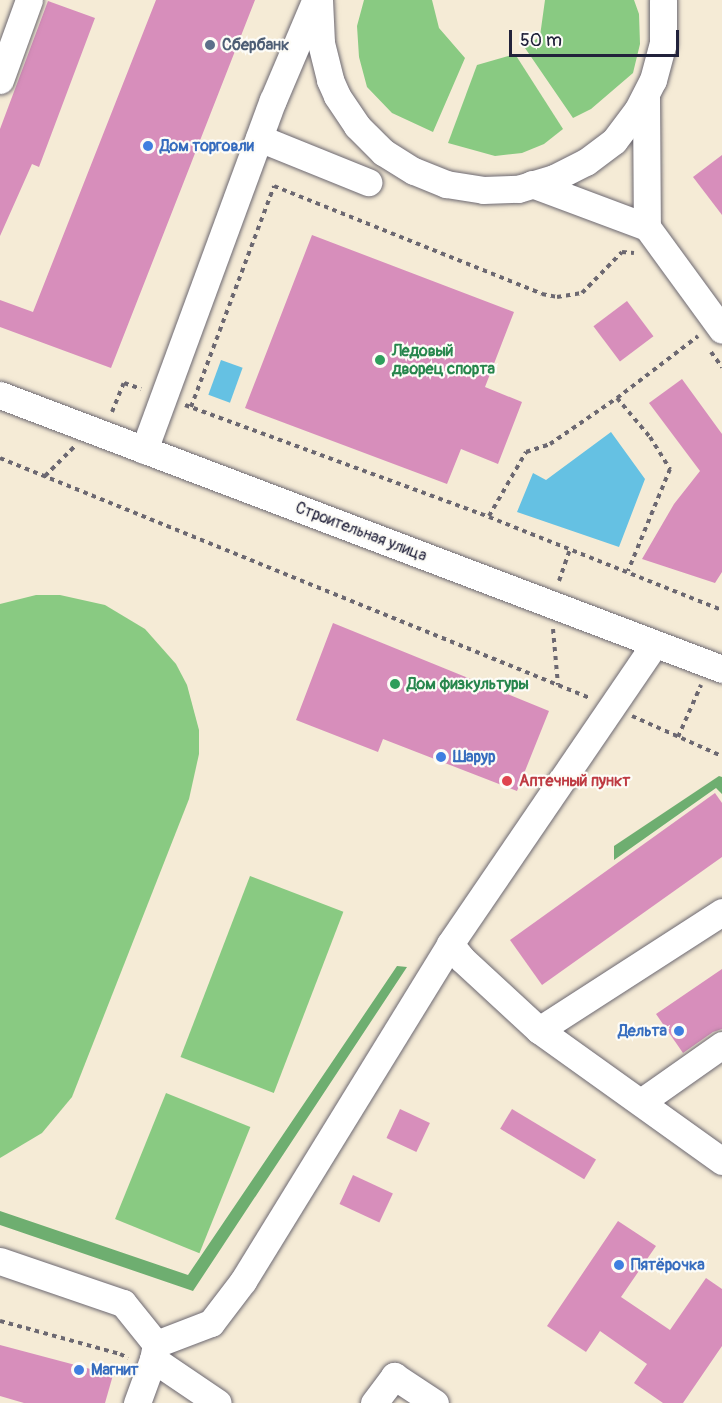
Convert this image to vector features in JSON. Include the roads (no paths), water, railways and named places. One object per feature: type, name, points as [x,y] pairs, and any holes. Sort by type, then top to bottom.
[{"type":"street","points":[[0,80],[29,0]]},
{"type":"street","points":[[144,450],[259,138],[318,0]]},
{"type":"street","points":[[318,0],[321,43],[330,80],[337,96],[357,126],[383,152],[414,171],[446,184],[483,190],[518,189],[571,170],[601,150],[625,127],[646,97],[663,43],[663,0]]},
{"type":"street","points":[[646,97],[647,227],[710,333]]},
{"type":"street","points":[[259,138],[368,182]]},
{"type":"street","points":[[532,184],[647,227]]},
{"type":"street","name":"Строительная улица","points":[[0,394],[722,669]]},
{"type":"street","points":[[138,1403],[153,1358],[211,1323],[243,1281],[450,944],[655,644]]},
{"type":"street","points":[[540,1030],[722,912]]},
{"type":"street","points":[[450,944],[462,959],[540,1030],[722,1161]]},
{"type":"street","points":[[641,1102],[722,1045]]},
{"type":"street","points":[[0,1261],[123,1304],[153,1358],[218,1403]]},
{"type":"street","points":[[374,1403],[394,1376],[435,1403]]},
{"type":"water","points":[[221,360],[243,368],[230,403],[208,395]]},
{"type":"water","points":[[611,432],[645,479],[619,547],[517,512],[533,473],[546,480]]},
{"type":"place","name":"Сбербанк","points":[[210,45]]},
{"type":"place","name":"Дом торговли","points":[[148,146]]},
{"type":"place","name":"Ледовый дворец спорта","points":[[380,360]]},
{"type":"place","name":"Дом физкультуры","points":[[395,684]]},
{"type":"place","name":"Шарур","points":[[441,757]]},
{"type":"place","name":"Аптечный пункт","points":[[507,781]]},
{"type":"place","name":"Дельта","points":[[679,1031]]},
{"type":"place","name":"Пятёрочка","points":[[619,1265]]},
{"type":"place","name":"Магнит","points":[[79,1370]]}]
